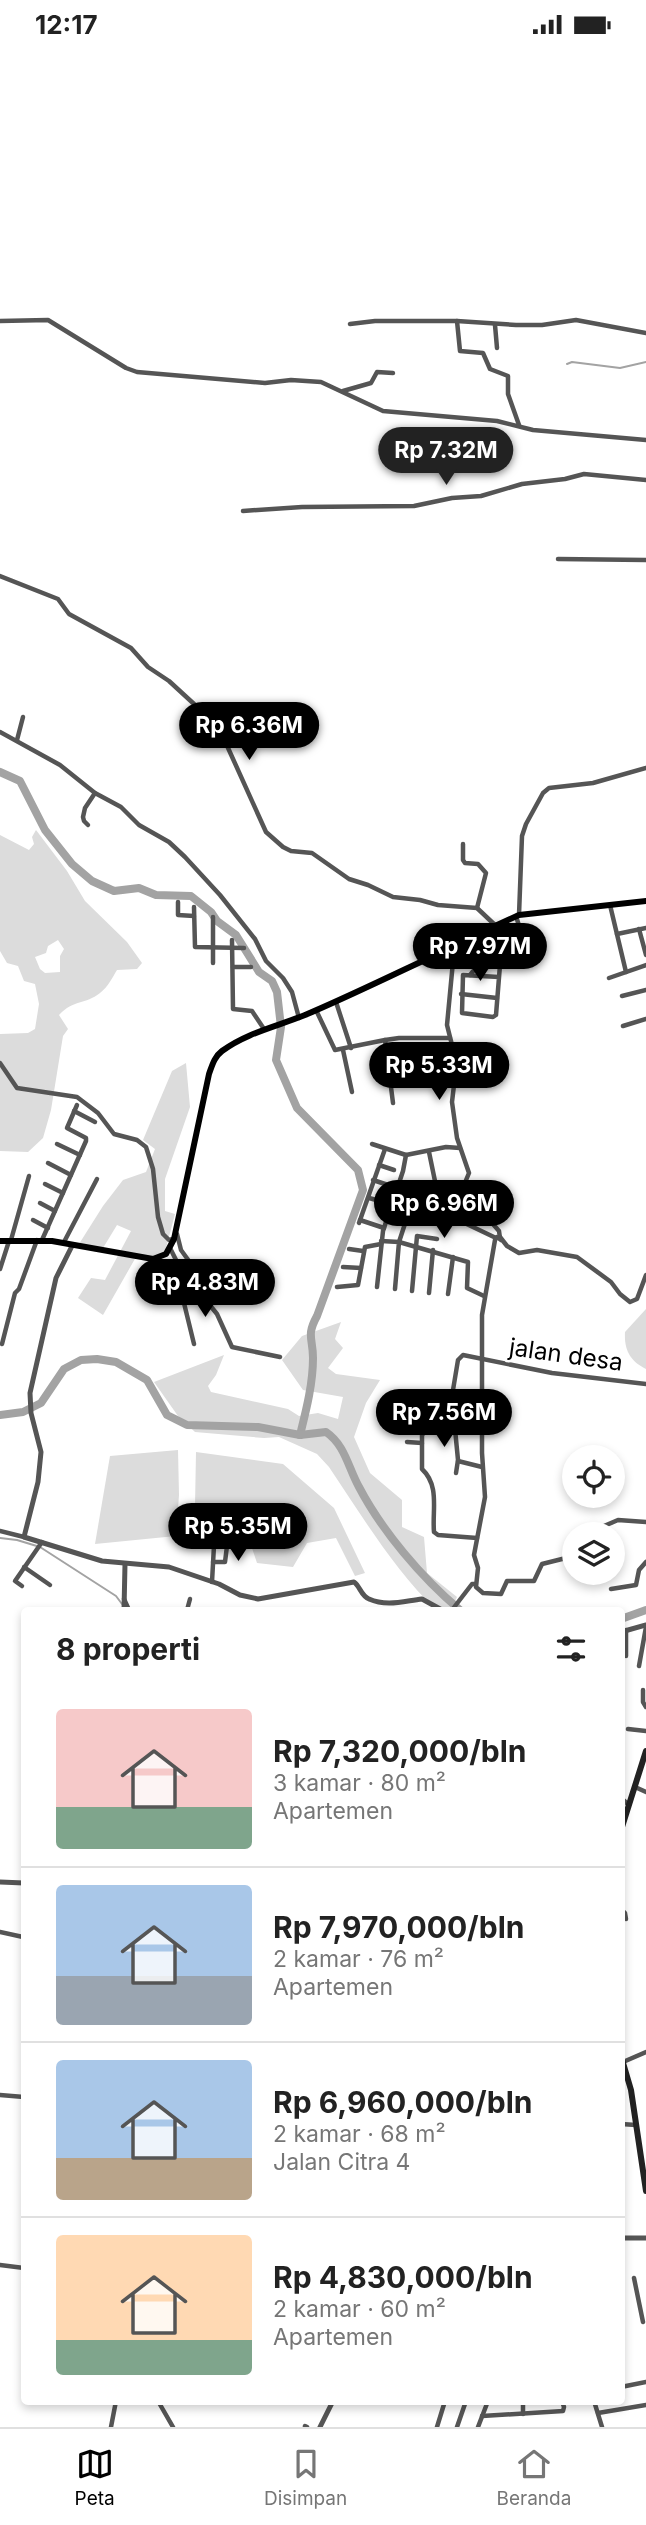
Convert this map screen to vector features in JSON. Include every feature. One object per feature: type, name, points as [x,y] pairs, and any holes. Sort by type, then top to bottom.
[{"type":"main road","points":[[0,1241],[40,1240],[153,1259],[160,1257],[170,1248],[174,1239],[214,1061],[223,1050],[438,954],[454,950],[458,943],[518,916],[646,901]]},
{"type":"main road","points":[[625,1818],[646,1751]]},
{"type":"main road","points":[[625,2070],[631,2090],[646,2191]]},
{"type":"street","points":[[0,320],[48,320],[136,372],[265,383],[291,380],[321,382],[383,411],[496,421],[559,433],[646,440]]},
{"type":"street","points":[[350,324],[374,321],[457,321],[495,325],[542,325],[576,320],[646,333]]},
{"type":"street","points":[[457,321],[460,351],[483,353],[490,369],[508,377],[509,397],[519,426]]},
{"type":"street","points":[[495,325],[497,348]]},
{"type":"street","points":[[342,391],[370,383],[377,372],[393,373]]},
{"type":"street","points":[[243,511],[302,507],[414,506],[481,496],[523,484],[583,474],[646,480]]},
{"type":"street","points":[[558,559],[646,560]]},
{"type":"street","points":[[0,576],[58,600],[69,614],[131,647],[148,667],[169,681],[206,715],[227,745],[266,832],[283,848],[291,852],[312,853],[348,879],[397,899],[477,908],[495,925]]},
{"type":"street","points":[[17,740],[23,716]]},
{"type":"street","points":[[0,732],[53,760],[95,793],[121,807],[139,825],[169,842],[202,875],[255,939],[266,961],[283,978],[292,992],[299,1017]]},
{"type":"street","points":[[470,975],[472,970],[479,967],[527,955],[518,916],[522,836],[544,792],[551,787],[593,783],[646,768]]},
{"type":"street","points":[[88,825],[84,821],[83,813],[95,793]]},
{"type":"street","points":[[463,844],[463,860],[478,864],[486,873],[477,908]]},
{"type":"street","points":[[178,902],[178,915],[194,916]]},
{"type":"street","points":[[610,904],[626,972]]},
{"type":"street","points":[[194,907],[194,946],[244,948]]},
{"type":"street","points":[[213,917],[214,963]]},
{"type":"street","points":[[617,934],[646,928]]},
{"type":"street","points":[[487,929],[499,960],[499,978],[498,998],[495,1017],[464,1015],[460,1011],[462,975],[499,978]]},
{"type":"street","points":[[639,929],[646,955]]},
{"type":"street","points":[[471,937],[479,967]]},
{"type":"street","points":[[232,940],[233,1009],[252,1010],[264,1030]]},
{"type":"street","points":[[454,950],[447,1025],[454,1052],[452,1106],[460,1148],[469,1173],[464,1188],[499,1231],[500,1239],[484,1296],[480,1360],[485,1497],[474,1557],[478,1569],[475,1584],[482,1593],[501,1594],[507,1581],[535,1581],[541,1565],[562,1559]]},
{"type":"street","points":[[608,978],[646,965]]},
{"type":"street","points":[[233,967],[251,967]]},
{"type":"street","points":[[622,996],[646,989]]},
{"type":"street","points":[[461,994],[498,998]]},
{"type":"street","points":[[336,1001],[351,1048]]},
{"type":"street","points":[[316,1010],[332,1048],[337,1051],[399,1038],[450,1038]]},
{"type":"street","points":[[623,1026],[646,1019]]},
{"type":"street","points":[[385,1040],[393,1103]]},
{"type":"street","points":[[343,1051],[352,1092]]},
{"type":"street","points":[[0,1063],[17,1088],[77,1097],[98,1113],[114,1134],[136,1140],[146,1147],[153,1169],[158,1217],[163,1234],[169,1240],[174,1239]]},
{"type":"street","points":[[2,1344],[15,1293],[48,1228],[86,1138],[67,1128],[75,1108],[95,1122]]},
{"type":"street","points":[[57,1144],[80,1156]]},
{"type":"street","points":[[372,1145],[406,1155],[446,1147],[460,1148]]},
{"type":"street","points":[[384,1149],[360,1222],[384,1228]]},
{"type":"street","points":[[429,1151],[436,1185],[452,1185]]},
{"type":"street","points":[[377,1287],[384,1228],[406,1155]]},
{"type":"street","points":[[48,1163],[71,1175]]},
{"type":"street","points":[[379,1165],[394,1170]]},
{"type":"street","points":[[0,1269],[29,1176]]},
{"type":"street","points":[[64,1243],[97,1179]]},
{"type":"street","points":[[373,1180],[388,1185]]},
{"type":"street","points":[[400,1182],[437,1193]]},
{"type":"street","points":[[45,1184],[63,1193]]},
{"type":"street","points":[[395,1289],[399,1242],[417,1187]]},
{"type":"street","points":[[450,1191],[472,1200]]},
{"type":"street","points":[[369,1198],[380,1201]]},
{"type":"street","points":[[452,1201],[472,1208],[468,1223]]},
{"type":"street","points":[[40,1203],[55,1211]]},
{"type":"street","points":[[411,1205],[440,1214]]},
{"type":"street","points":[[452,1217],[500,1239],[510,1249],[519,1253],[539,1250],[577,1257],[608,1279],[630,1302],[636,1299],[646,1275]]},
{"type":"street","points":[[33,1220],[48,1228]]},
{"type":"street","points":[[176,1230],[181,1250],[194,1268],[201,1295],[217,1314],[232,1347],[280,1357]]},
{"type":"street","points":[[412,1291],[415,1245],[419,1235],[437,1239]]},
{"type":"street","points":[[337,1287],[358,1285],[363,1251],[369,1244],[399,1242],[433,1250],[469,1263],[465,1297]]},
{"type":"street","points":[[24,1537],[41,1459],[40,1441],[34,1426],[30,1401],[56,1278],[72,1246]]},
{"type":"street","points":[[170,1248],[182,1272],[183,1300],[194,1344]]},
{"type":"street","points":[[349,1249],[363,1251]]},
{"type":"street","points":[[429,1293],[433,1250]]},
{"type":"street","points":[[448,1294],[453,1257]]},
{"type":"street","points":[[343,1267],[361,1268]]},
{"type":"street","points":[[467,1289],[484,1296]]},
{"type":"street","points":[[446,1431],[458,1359],[465,1355],[480,1360]]},
{"type":"street","name":"jalan desa","points":[[480,1360],[552,1373],[646,1384]]},
{"type":"street","points":[[477,1538],[438,1535],[434,1532],[434,1493],[429,1477],[422,1469],[422,1434],[426,1431],[455,1429],[482,1432]]},
{"type":"street","points":[[455,1429],[458,1461],[456,1473]]},
{"type":"street","points":[[407,1442],[422,1443]]},
{"type":"street","points":[[458,1461],[482,1467]]},
{"type":"street","points":[[613,1522],[646,1522]]},
{"type":"street","points":[[212,1582],[215,1527]]},
{"type":"street","points":[[213,1562],[225,1562],[229,1530]]},
{"type":"street","points":[[0,1531],[102,1561],[169,1567],[240,1595],[258,1599],[355,1582],[365,1597],[371,1600],[398,1604],[422,1599],[437,1607]]},
{"type":"street","points":[[22,1586],[15,1581],[40,1544]]},
{"type":"street","points":[[611,1589],[636,1585],[639,1570],[646,1562]]},
{"type":"street","points":[[125,1564],[125,1606]]},
{"type":"street","points":[[24,1567],[50,1585]]},
{"type":"street","points":[[454,1607],[472,1584],[475,1584]]},
{"type":"street","points":[[188,1607],[190,1599]]},
{"type":"street","points":[[625,1631],[646,1626],[639,1666]]},
{"type":"street","points":[[625,1644],[626,1656]]},
{"type":"street","points":[[643,1690],[642,1702],[646,1707]]},
{"type":"street","points":[[628,1728],[646,1731]]},
{"type":"street","points":[[635,1787],[646,1792]]},
{"type":"street","points":[[625,1802],[629,1806]]},
{"type":"street","points":[[0,1882],[21,1883]]},
{"type":"street","points":[[625,1913],[626,1919]]},
{"type":"street","points":[[0,1932],[21,1937]]},
{"type":"street","points":[[625,2059],[646,2052]]},
{"type":"street","points":[[0,2095],[21,2097]]},
{"type":"street","points":[[625,2124],[636,2125]]},
{"type":"street","points":[[625,2238],[646,2238]]},
{"type":"street","points":[[0,2265],[21,2267]]},
{"type":"street","points":[[634,2277],[643,2322]]},
{"type":"street","points":[[639,2301],[646,2299]]},
{"type":"street","points":[[625,2386],[646,2382]]},
{"type":"street","points":[[111,2427],[115,2405]]},
{"type":"street","points":[[160,2405],[173,2427]]},
{"type":"street","points":[[320,2427],[331,2405]]},
{"type":"street","points":[[437,2427],[444,2405]]},
{"type":"street","points":[[457,2427],[465,2405]]},
{"type":"street","points":[[478,2427],[486,2405]]},
{"type":"street","points":[[523,2405],[523,2414]]},
{"type":"street","points":[[482,2416],[561,2411],[565,2409],[564,2405]]},
{"type":"street","points":[[595,2405],[602,2427]]},
{"type":"street","points":[[598,2413],[646,2405]]},
{"type":"shaded area","points":[[36,830],[67,871],[85,901],[127,942],[142,963],[137,969],[117,970],[100,993],[59,1015],[68,1029],[63,1036],[51,1110],[43,1138],[28,1152],[0,1151],[0,1034],[28,1033],[35,1029],[39,1004],[35,984],[24,981],[18,966],[7,963],[0,951],[0,835],[29,850],[34,844],[32,837]],"holes":[[[58,940],[64,949],[60,956],[60,972],[45,973],[40,969],[35,957],[46,953],[48,946]]]},
{"type":"shaded area","points":[[186,1063],[190,1107],[165,1179],[165,1211],[175,1214],[165,1252],[148,1259],[136,1257],[103,1315],[78,1298],[91,1278],[105,1280],[131,1231],[117,1225],[103,1248],[79,1244],[123,1180],[146,1172],[155,1149],[143,1140],[172,1071]]},
{"type":"shaded area","points":[[646,1309],[646,1369],[632,1359],[627,1350],[625,1332]]},
{"type":"shaded area","points":[[341,1322],[335,1339],[343,1348],[328,1368],[336,1374],[380,1380],[366,1403],[354,1437],[370,1473],[402,1500],[402,1527],[424,1537],[427,1573],[457,1597],[452,1607],[433,1607],[420,1594],[317,1454],[279,1437],[195,1432],[178,1416],[154,1382],[224,1355],[208,1386],[211,1392],[288,1409],[299,1416],[318,1413],[338,1419],[343,1397],[303,1390],[282,1360],[302,1336]]},
{"type":"shaded area","points":[[178,1450],[176,1536],[95,1544],[110,1456]]},
{"type":"shaded area","points":[[196,1452],[283,1464],[334,1508],[365,1573],[355,1576],[336,1538],[307,1543],[293,1567],[257,1563],[252,1548],[228,1539],[222,1515],[195,1506]]},
{"type":"waterway","points":[[567,364],[572,362],[620,368],[646,362]]},
{"type":"waterway","points":[[0,772],[20,781],[45,830],[72,864],[92,881],[114,891],[139,888],[156,895],[191,896],[236,935],[259,972],[272,981],[277,992],[281,1027],[276,1060],[297,1108],[358,1170],[363,1190],[312,1328],[312,1378],[300,1435]]},
{"type":"waterway","points":[[0,1415],[23,1412],[41,1403],[64,1369],[81,1360],[97,1359],[116,1362],[147,1380],[167,1415],[187,1425],[258,1427],[300,1435],[326,1432],[338,1443],[368,1504],[391,1537],[417,1569],[457,1607]]},
{"type":"waterway","points":[[0,1538],[40,1547],[116,1596],[122,1604]]},
{"type":"waterway","points":[[625,1618],[646,1610]]}]
